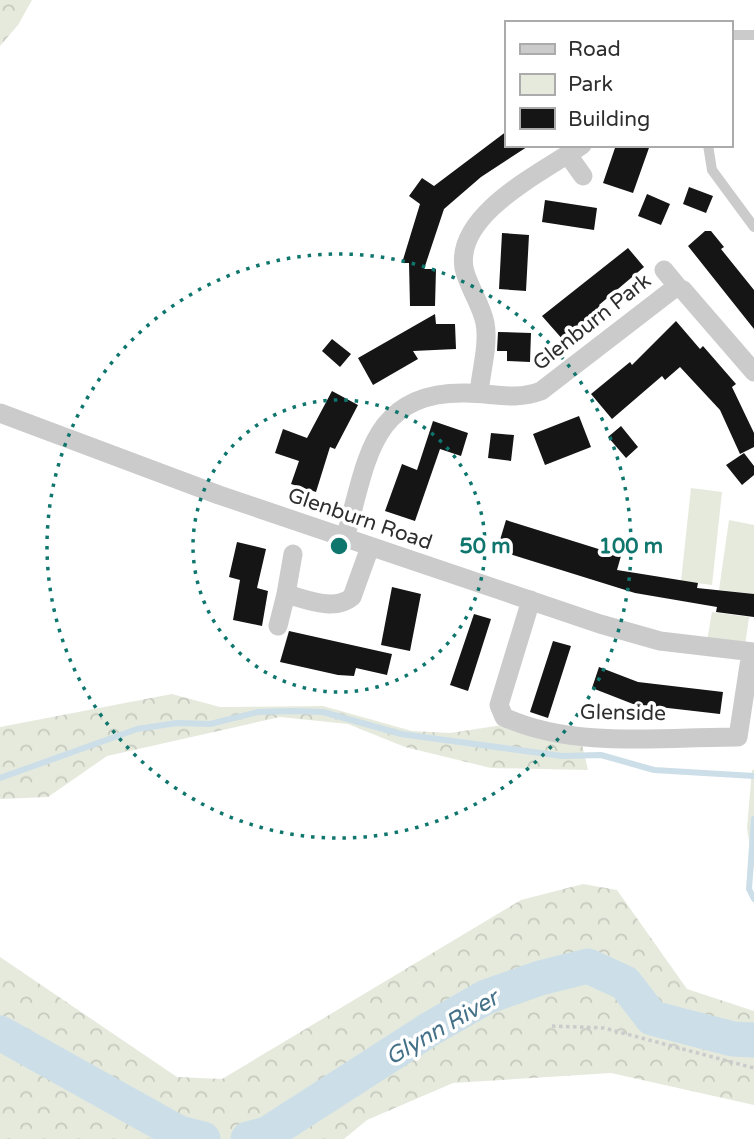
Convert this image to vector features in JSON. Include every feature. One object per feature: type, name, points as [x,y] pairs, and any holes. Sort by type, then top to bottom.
[{"type":"street","points":[[479,393],[487,333],[464,267],[466,243],[483,215],[575,150],[583,176]]},
{"type":"street","points":[[664,270],[678,287]]},
{"type":"street","name":"Glenburn Park","points":[[345,538],[371,449],[393,415],[419,397],[431,394],[479,393],[526,397],[541,391],[678,287],[754,372]]},
{"type":"street","name":"Glenburn Road","points":[[0,413],[91,449],[370,547],[531,600],[660,640],[752,652]]},
{"type":"street","points":[[286,594],[331,604],[345,603],[357,590],[370,547]]},
{"type":"street","points":[[278,626],[293,554]]},
{"type":"street","name":"Glenside","points":[[531,600],[499,705],[504,717],[520,724],[579,737],[738,737],[752,652]]},
{"type":"lane","points":[[733,35],[754,35]]},
{"type":"lane","points":[[708,147],[712,170],[754,227]]},
{"type":"path","points":[[552,1026],[604,1028],[754,1068]]},
{"type":"green space","points":[[0,0],[32,0],[18,25],[0,46]]},
{"type":"green space","points":[[691,488],[722,492],[712,585],[681,581]]},
{"type":"green space","points":[[729,520],[754,525],[754,594],[719,590]]},
{"type":"green space","points":[[712,612],[749,617],[745,646],[707,641]]},
{"type":"green space","points":[[172,694],[220,707],[323,706],[412,731],[450,733],[509,724],[582,744],[588,770],[491,768],[405,747],[348,724],[280,717],[107,756],[48,797],[0,799],[0,727]]},
{"type":"green space","points":[[754,770],[754,872],[747,828]]},
{"type":"green space","points":[[583,884],[617,890],[687,989],[754,1011],[754,1105],[611,1073],[453,1083],[367,1120],[344,1139],[0,1139],[0,957],[177,1077],[222,1079],[521,900]]},
{"type":"building","points":[[505,133],[505,147],[527,147],[481,177],[444,209],[424,269],[436,269],[435,306],[410,306],[409,263],[402,263],[420,204],[409,196],[422,178],[434,186]]},
{"type":"building","points":[[615,147],[649,147],[633,193],[603,183]]},
{"type":"building","points":[[689,187],[713,196],[706,213],[683,204]]},
{"type":"building","points":[[647,194],[670,204],[661,225],[638,216]]},
{"type":"building","points":[[545,200],[597,208],[594,230],[542,222]]},
{"type":"building","points":[[705,231],[711,231],[724,247],[721,249],[754,290],[754,329],[688,246]]},
{"type":"building","points":[[502,233],[529,235],[526,291],[499,289]]},
{"type":"building","points":[[628,248],[644,267],[599,305],[602,309],[564,341],[542,316]]},
{"type":"building","points":[[435,314],[436,324],[455,324],[456,349],[413,351],[418,359],[373,385],[358,358]]},
{"type":"building","points":[[676,321],[700,349],[703,346],[736,384],[732,387],[754,433],[754,447],[740,454],[720,410],[680,367],[665,380],[662,376],[612,419],[591,394],[630,362],[632,365]]},
{"type":"building","points":[[498,332],[531,333],[530,362],[507,361],[507,351],[497,351]]},
{"type":"building","points":[[332,339],[351,354],[340,367],[322,351]]},
{"type":"building","points":[[332,391],[358,405],[335,449],[330,447],[316,492],[291,484],[299,461],[275,453],[283,429],[307,438]]},
{"type":"building","points":[[579,416],[591,447],[545,465],[533,434]]},
{"type":"building","points":[[433,421],[468,433],[461,456],[440,449],[415,521],[385,511],[402,464],[417,470]]},
{"type":"building","points":[[621,426],[638,447],[626,458],[608,437]]},
{"type":"building","points":[[491,433],[514,435],[511,461],[488,458]]},
{"type":"building","points":[[744,453],[754,466],[754,475],[742,485],[726,465]]},
{"type":"building","points":[[506,520],[621,556],[617,570],[698,583],[697,588],[754,594],[754,617],[716,612],[717,607],[635,593],[497,550]]},
{"type":"building","points":[[237,542],[266,549],[257,588],[268,591],[262,626],[233,620],[240,580],[229,577]]},
{"type":"building","points":[[392,587],[421,594],[410,651],[381,645]]},
{"type":"building","points":[[474,614],[491,619],[468,691],[450,685]]},
{"type":"building","points":[[289,631],[392,654],[387,675],[356,668],[354,676],[338,675],[280,662]]},
{"type":"building","points":[[553,641],[571,646],[548,718],[530,712]]},
{"type":"building","points":[[599,667],[638,682],[723,692],[720,714],[633,704],[592,688]]},
{"type":"waterway","points":[[0,778],[137,729],[177,723],[210,724],[258,712],[292,711],[323,712],[401,734],[562,756],[601,755],[654,770],[754,776]]},
{"type":"waterway","points":[[754,819],[749,889],[754,899]]},
{"type":"waterway","name":"Glynn River","points":[[248,1139],[267,1134],[430,1029],[486,997],[540,978],[588,966],[625,983],[652,1018],[733,1039],[754,1040]]},
{"type":"waterway","name":"Glynn River","points":[[0,1033],[179,1133],[203,1139]]}]
